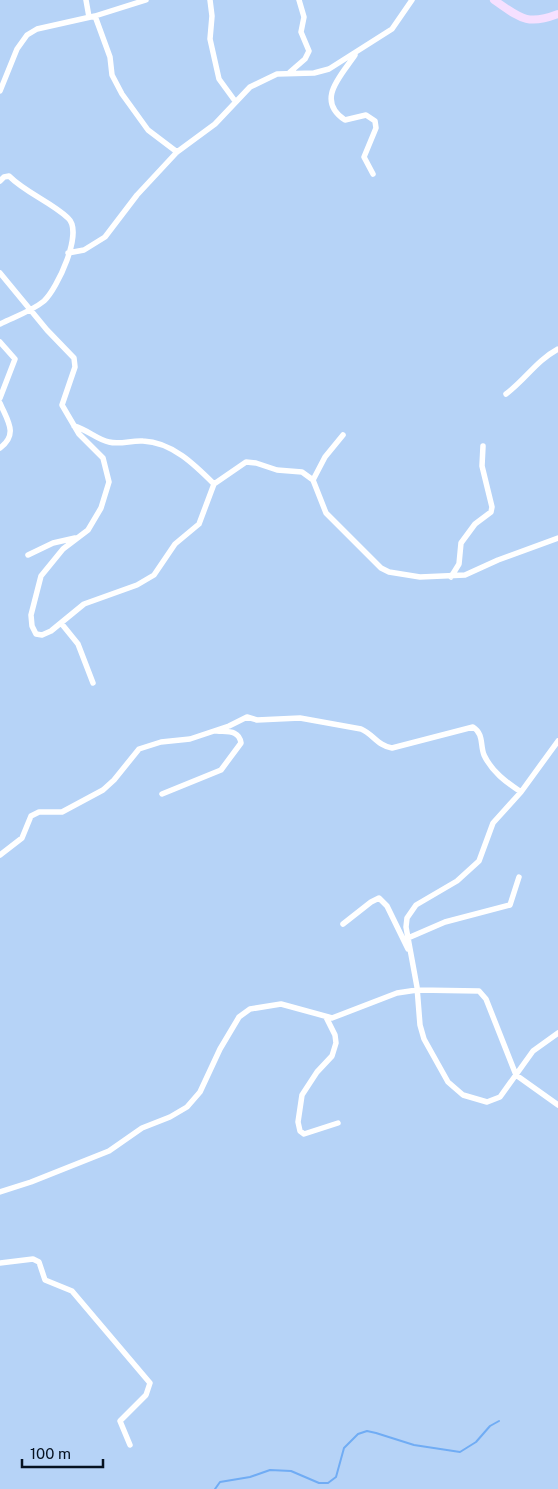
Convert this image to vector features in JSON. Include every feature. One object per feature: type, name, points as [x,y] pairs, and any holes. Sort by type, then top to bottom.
[{"type":"main road","points":[[494,0],[516,16],[528,21],[537,21],[558,14]]},
{"type":"street","points":[[86,0],[110,56],[112,75],[122,94],[148,130],[178,152]]},
{"type":"street","points":[[0,92],[17,49],[27,35],[37,29],[92,17],[146,0]]},
{"type":"street","points":[[210,0],[212,16],[210,38],[219,79],[235,101]]},
{"type":"street","points":[[290,72],[305,59],[309,51],[301,32],[304,17],[299,0]]},
{"type":"street","points":[[68,253],[84,250],[105,237],[137,195],[178,152],[214,124],[250,88],[267,77],[290,72],[320,73],[356,53],[392,29],[412,0]]},
{"type":"street","points":[[356,53],[332,91],[330,104],[335,113],[345,120],[366,115],[375,121],[376,128],[364,157],[373,174]]},
{"type":"street","points":[[0,181],[4,177],[9,176],[17,184],[68,218],[74,229],[62,277],[48,296],[29,309],[0,324]]},
{"type":"street","points":[[0,273],[75,361],[76,368],[62,405],[74,426],[103,458],[108,474],[107,492],[101,508],[88,530],[63,549],[41,576],[32,608],[31,622],[36,634],[46,634],[84,604],[137,585],[154,576],[175,544],[199,524],[214,484],[246,462],[256,463],[276,470],[302,472],[313,480],[326,513],[381,568],[389,572],[451,577],[465,576],[498,560],[558,538]]},
{"type":"street","points":[[0,342],[15,359],[0,398]]},
{"type":"street","points":[[506,394],[519,384],[540,360],[558,349]]},
{"type":"street","points":[[0,403],[11,429],[9,439],[0,448]]},
{"type":"street","points":[[74,426],[88,430],[110,443],[144,441],[168,448],[192,462],[214,484]]},
{"type":"street","points":[[313,480],[325,457],[343,435]]},
{"type":"street","points":[[451,577],[459,564],[461,543],[475,524],[491,512],[492,507],[482,466],[483,446]]},
{"type":"street","points":[[28,555],[53,543],[78,537]]},
{"type":"street","points":[[61,623],[78,644],[93,683]]},
{"type":"street","points":[[0,855],[22,838],[31,816],[39,812],[62,812],[103,790],[114,780],[138,750],[161,742],[190,739],[229,726],[247,717],[257,720],[300,718],[361,729],[368,732],[380,744],[392,748],[473,727],[480,735],[483,754],[496,772],[521,792]]},
{"type":"street","points":[[162,794],[221,770],[241,743],[238,735],[233,732],[210,731]]},
{"type":"street","points":[[558,742],[521,792],[493,823],[479,861],[457,881],[428,897],[412,910],[406,922],[418,990],[420,1025],[424,1039],[439,1070],[454,1089],[471,1099],[488,1102],[500,1097],[522,1063],[533,1051],[558,1032]]},
{"type":"street","points":[[408,938],[452,920],[510,904],[519,877]]},
{"type":"street","points":[[344,924],[371,902],[379,898],[383,900],[412,957]]},
{"type":"street","points":[[0,1192],[31,1182],[109,1151],[142,1128],[170,1118],[187,1106],[200,1092],[220,1048],[243,1012],[257,1006],[281,1004],[326,1017],[342,1016],[397,993],[418,990],[473,989],[483,994],[516,1075],[558,1105]]},
{"type":"street","points":[[326,1017],[336,1040],[334,1052],[303,1092],[298,1125],[300,1131],[304,1134],[338,1123]]},
{"type":"street","points":[[0,1263],[33,1258],[39,1262],[45,1280],[72,1291],[150,1383],[146,1394],[120,1421],[130,1445]]},
{"type":"waterway","points":[[215,1489],[220,1482],[250,1477],[270,1470],[291,1471],[319,1483],[328,1483],[336,1477],[344,1448],[358,1434],[367,1431],[414,1445],[460,1452],[476,1442],[490,1426],[499,1421]]}]
